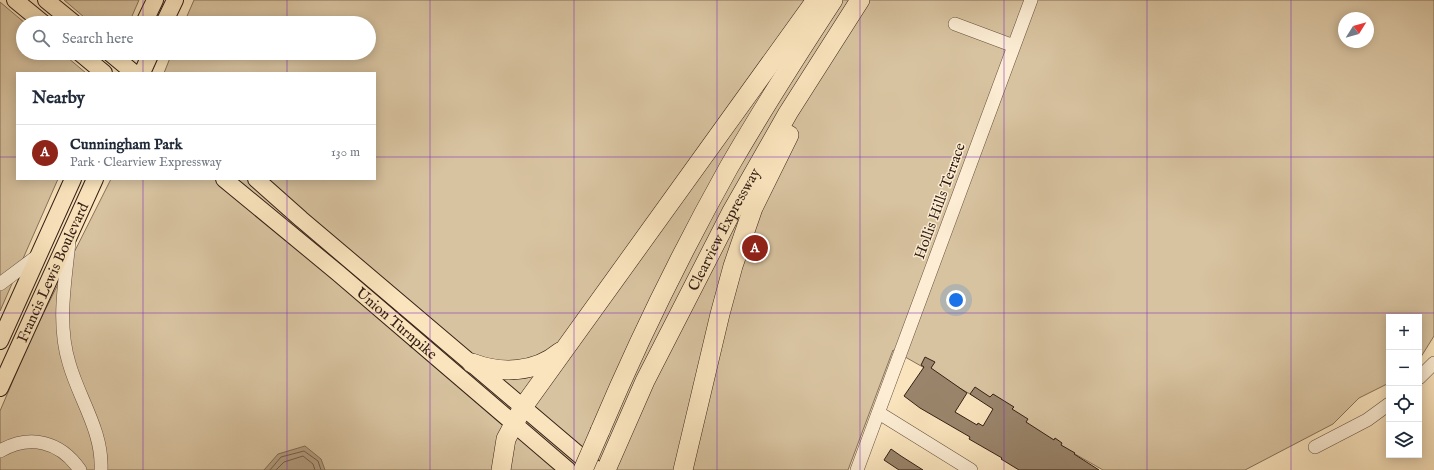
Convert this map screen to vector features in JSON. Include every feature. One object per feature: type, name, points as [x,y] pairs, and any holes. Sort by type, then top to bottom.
[{"type":"highway","points":[[501,470],[506,439],[523,407],[816,0]]},
{"type":"highway","name":"Clearview Expressway","points":[[583,470],[658,304],[710,203],[768,101],[833,0]]},
{"type":"highway","points":[[683,470],[727,287],[746,226],[778,156],[862,0]]},
{"type":"highway","name":"Clearview Expressway","points":[[606,470],[617,442],[661,349],[749,179],[788,113],[862,0]]},
{"type":"highway","points":[[472,363],[502,370],[528,368],[542,363],[557,354],[573,338]]},
{"type":"main road","points":[[16,0],[35,16]]},
{"type":"main road","points":[[46,0],[65,16]]},
{"type":"main road","points":[[147,16],[155,0]]},
{"type":"main road","points":[[167,16],[175,0]]},
{"type":"main road","points":[[88,60],[103,72]]},
{"type":"main road","points":[[142,72],[148,60]]},
{"type":"main road","name":"Francis Lewis Boulevard","points":[[0,341],[73,180]]},
{"type":"main road","name":"Francis Lewis Boulevard","points":[[0,388],[95,180]]},
{"type":"main road","name":"Union Turnpike","points":[[225,180],[338,273],[568,470]]},
{"type":"main road","name":"Union Turnpike","points":[[257,180],[301,219],[598,470]]},
{"type":"street","name":"Hollis Hills Terrace","points":[[857,470],[1031,0]]},
{"type":"street","points":[[955,24],[1014,46]]},
{"type":"street","points":[[70,236],[63,304],[62,325],[64,345],[69,364],[95,427],[100,452],[101,470]]},
{"type":"street","points":[[0,284],[40,254]]},
{"type":"street","points":[[1422,375],[1434,363]]},
{"type":"street","points":[[1315,447],[1367,420],[1386,406]]},
{"type":"street","points":[[879,413],[971,470]]},
{"type":"street","points":[[0,451],[11,445],[25,441],[42,443],[62,450],[72,459],[80,470]]},
{"type":"shaded area","points":[[64,0],[139,0],[132,16],[83,16]]},
{"type":"shaded area","points":[[194,0],[1434,0],[1434,336],[1422,355],[1422,314],[1386,314],[1386,384],[1359,398],[1333,424],[1245,470],[1103,470],[893,350],[848,470],[0,470],[0,411],[32,336],[110,180],[376,180],[376,72],[164,72],[169,60],[376,60],[376,16],[187,16]]},
{"type":"shaded area","points":[[0,2],[17,16],[16,60],[70,60],[85,72],[16,72],[16,180],[58,180],[0,311]]},
{"type":"water","points":[[305,446],[321,459],[325,470],[264,470],[278,454]]},
{"type":"building","points":[[925,357],[935,362],[931,368],[967,393],[955,412],[977,425],[978,423],[983,426],[993,409],[970,394],[975,387],[990,397],[993,394],[1014,407],[1012,409],[1028,419],[1026,422],[1054,440],[1055,438],[1062,443],[1061,445],[1099,470],[1019,470],[1001,459],[1002,458],[969,439],[970,437],[920,408],[904,396],[924,367],[921,365]]},
{"type":"building","points":[[891,449],[923,470],[899,470],[884,460]]},
{"type":"place","name":"Cunningham Park","points":[[755,248]]}]
